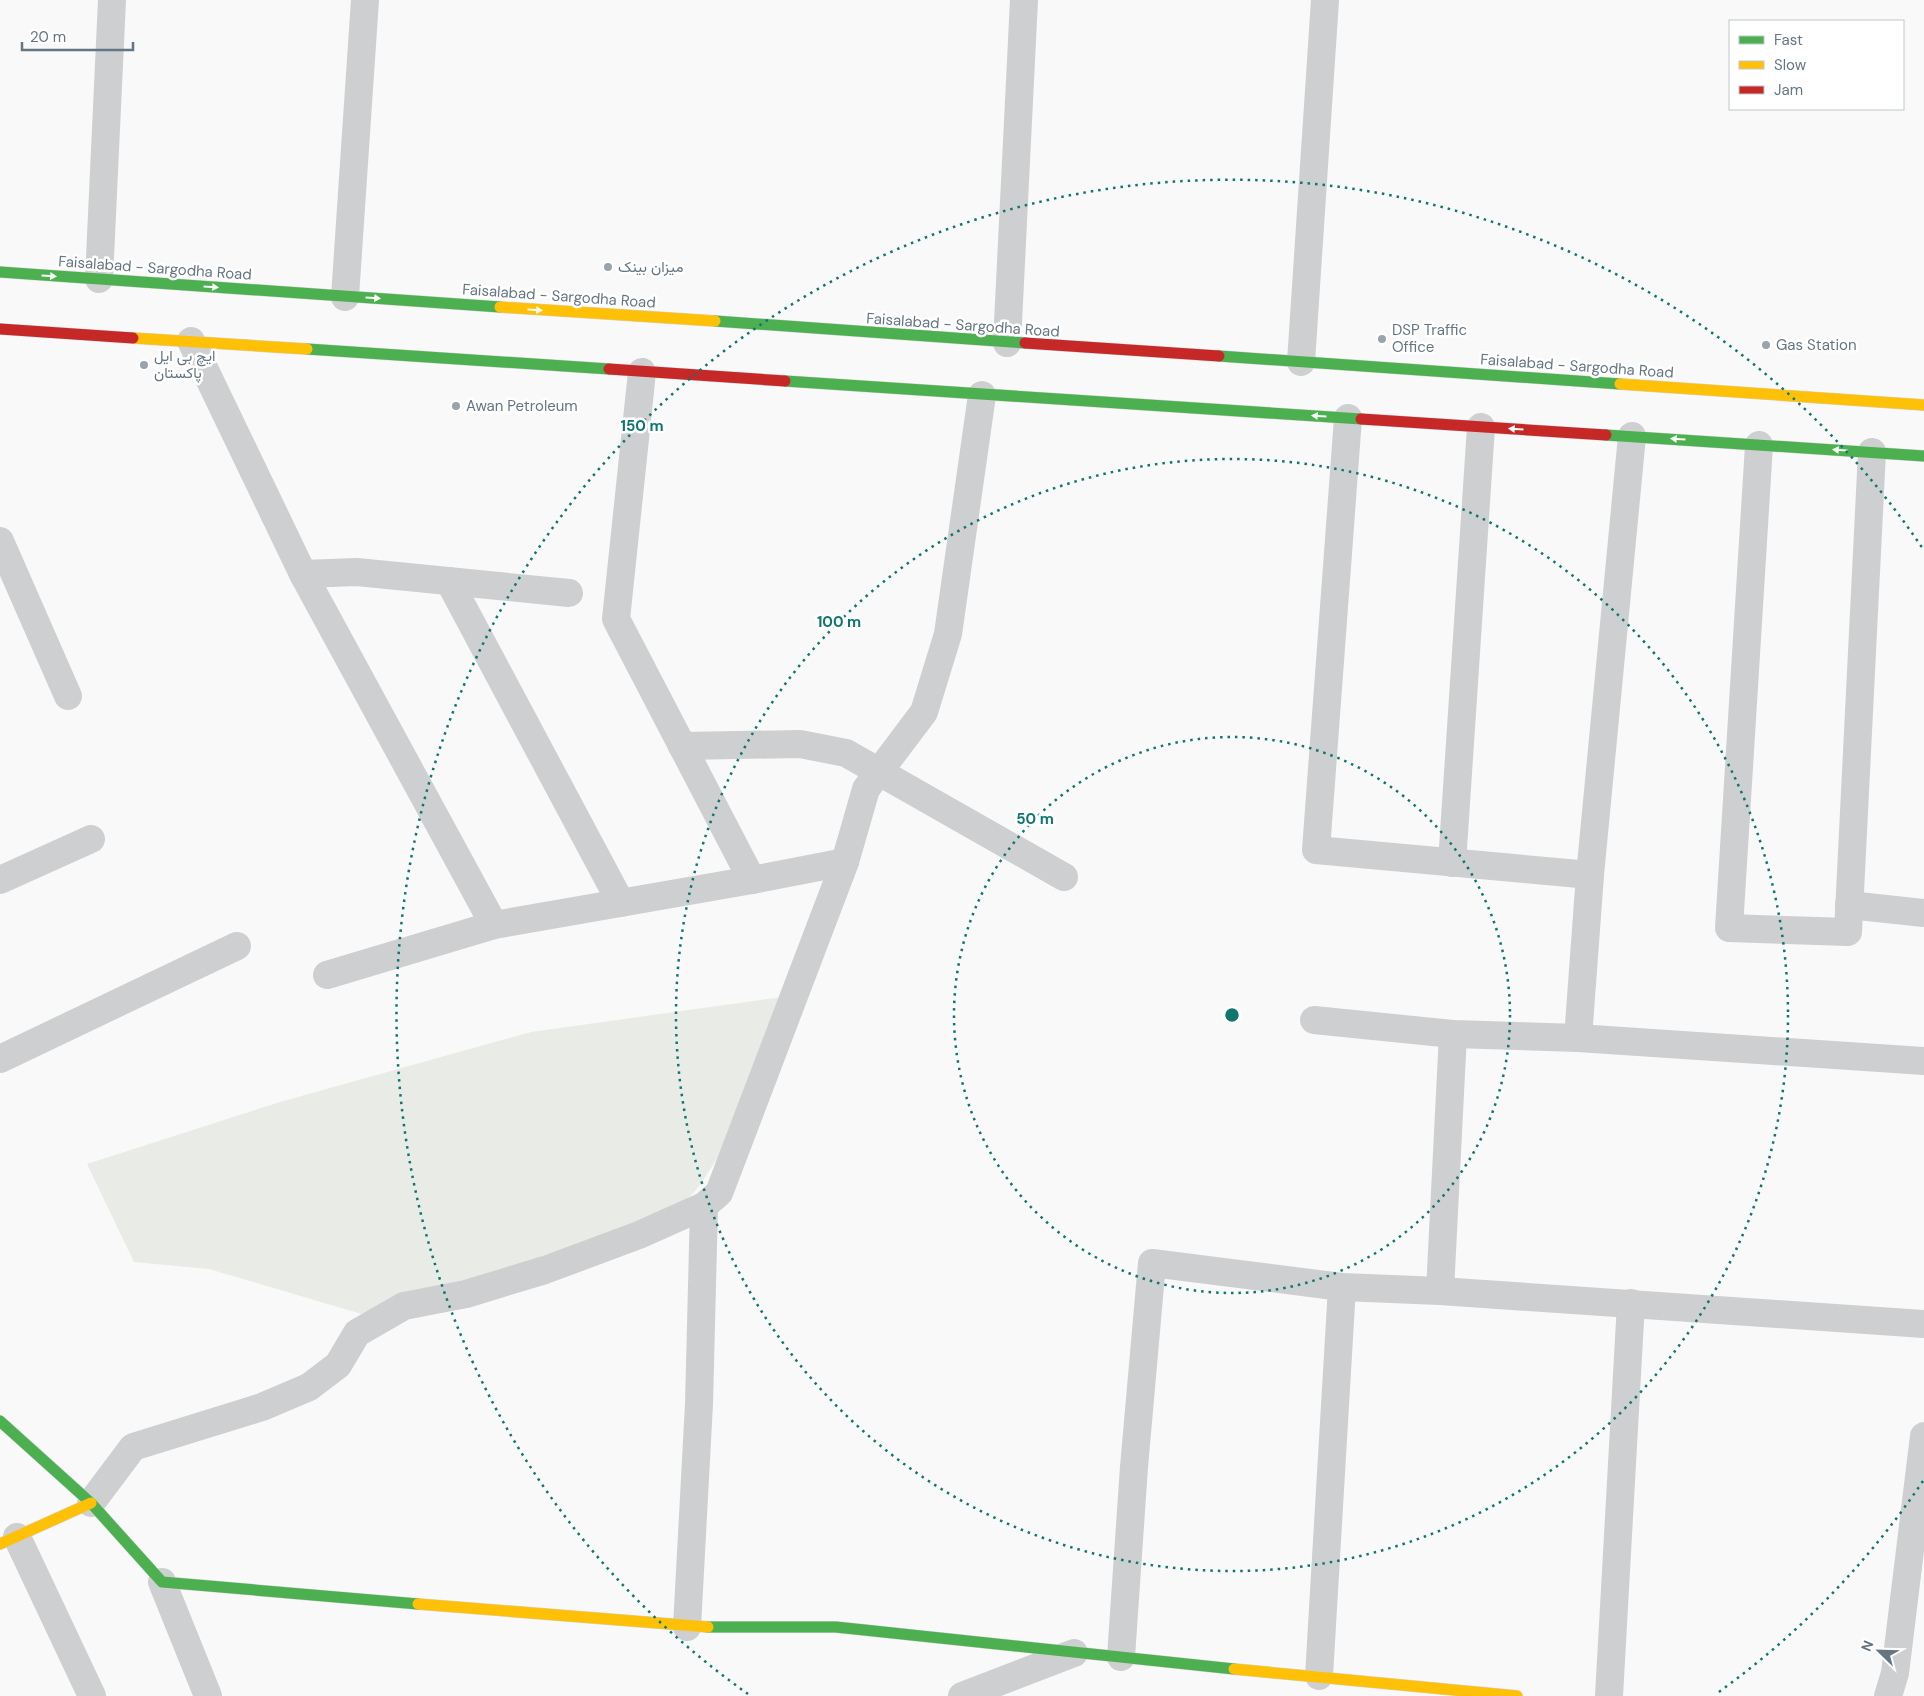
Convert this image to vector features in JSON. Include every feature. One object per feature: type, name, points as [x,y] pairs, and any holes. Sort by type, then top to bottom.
[{"type":"main road","name":"Faisalabad - Sargodha Road","points":[[0,272],[1924,405]]},
{"type":"main road","points":[[0,329],[1924,456]]},
{"type":"main road","points":[[0,1420],[91,1503],[162,1582],[687,1626],[836,1627],[1074,1653],[1517,1696]]},
{"type":"main road","points":[[8,1540],[91,1503]]},
{"type":"street","points":[[99,279],[112,0]]},
{"type":"street","points":[[345,296],[366,0]]},
{"type":"street","points":[[1007,343],[1024,0]]},
{"type":"street","points":[[1301,362],[1325,0]]},
{"type":"street","points":[[191,341],[303,574],[494,925]]},
{"type":"street","points":[[642,372],[616,619],[752,880]]},
{"type":"street","points":[[91,1503],[133,1447],[262,1408],[309,1387],[338,1365],[357,1333],[404,1306],[466,1294],[545,1270],[639,1235],[704,1206],[719,1193],[845,862],[866,788],[924,712],[948,634],[982,395]]},
{"type":"street","points":[[1348,418],[1316,850],[1590,875]]},
{"type":"street","points":[[1452,863],[1481,427]]},
{"type":"street","points":[[1578,1038],[1590,875],[1632,436]]},
{"type":"street","points":[[1759,445],[1729,928],[1848,932],[1872,452]]},
{"type":"street","points":[[0,541],[68,696]]},
{"type":"street","points":[[303,574],[357,572],[569,593]]},
{"type":"street","points":[[449,581],[621,903]]},
{"type":"street","points":[[682,746],[800,744],[846,753],[879,770],[1064,877]]},
{"type":"street","points":[[0,880],[91,839]]},
{"type":"street","points":[[327,975],[494,925],[845,862]]},
{"type":"street","points":[[1849,905],[1924,913]]},
{"type":"street","points":[[0,1059],[237,946]]},
{"type":"street","points":[[1314,1020],[1453,1034],[1578,1038],[1924,1061]]},
{"type":"street","points":[[1440,1291],[1453,1034]]},
{"type":"street","points":[[687,1626],[699,1404],[704,1206]]},
{"type":"street","points":[[1121,1657],[1134,1467],[1152,1263],[1342,1286],[1924,1324]]},
{"type":"street","points":[[1319,1676],[1342,1286]]},
{"type":"street","points":[[1609,1696],[1631,1304]]},
{"type":"street","points":[[1888,1696],[1895,1673],[1924,1436]]},
{"type":"street","points":[[8,1540],[92,1696]]},
{"type":"street","points":[[162,1582],[208,1696]]},
{"type":"street","points":[[962,1696],[1074,1653]]},
{"type":"shaded area","points":[[797,995],[740,1123],[700,1185],[653,1239],[365,1315],[209,1269],[134,1262],[87,1164],[280,1102],[531,1032]]},
{"type":"traffic: fast","points":[[0,272],[500,307]]},
{"type":"traffic: fast","points":[[715,321],[1025,343]]},
{"type":"traffic: fast","points":[[307,349],[609,369]]},
{"type":"traffic: fast","points":[[1219,356],[1620,384]]},
{"type":"traffic: fast","points":[[785,381],[1361,419]]},
{"type":"traffic: fast","points":[[1606,435],[1924,456]]},
{"type":"traffic: fast","points":[[0,1421],[91,1503],[162,1582],[418,1604]]},
{"type":"traffic: fast","points":[[708,1627],[836,1627],[1234,1669]]},
{"type":"traffic: slow","points":[[500,307],[715,321]]},
{"type":"traffic: slow","points":[[133,338],[307,349]]},
{"type":"traffic: slow","points":[[1620,384],[1924,405]]},
{"type":"traffic: slow","points":[[0,1544],[91,1503]]},
{"type":"traffic: slow","points":[[418,1604],[708,1627]]},
{"type":"traffic: slow","points":[[1234,1669],[1517,1696]]},
{"type":"traffic: jam","points":[[0,329],[133,338]]},
{"type":"traffic: jam","points":[[1025,343],[1219,356]]},
{"type":"traffic: jam","points":[[609,369],[785,381]]},
{"type":"traffic: jam","points":[[1361,419],[1606,435]]},
{"type":"place","name":"میزان بینک","points":[[608,267]]},
{"type":"place","name":"DSP Traffic Office","points":[[1382,339]]},
{"type":"place","name":"Gas Station","points":[[1766,345]]},
{"type":"place","name":"ایچ بی ایل پاکستان","points":[[144,365]]},
{"type":"place","name":"Awan Petroleum","points":[[456,406]]}]
